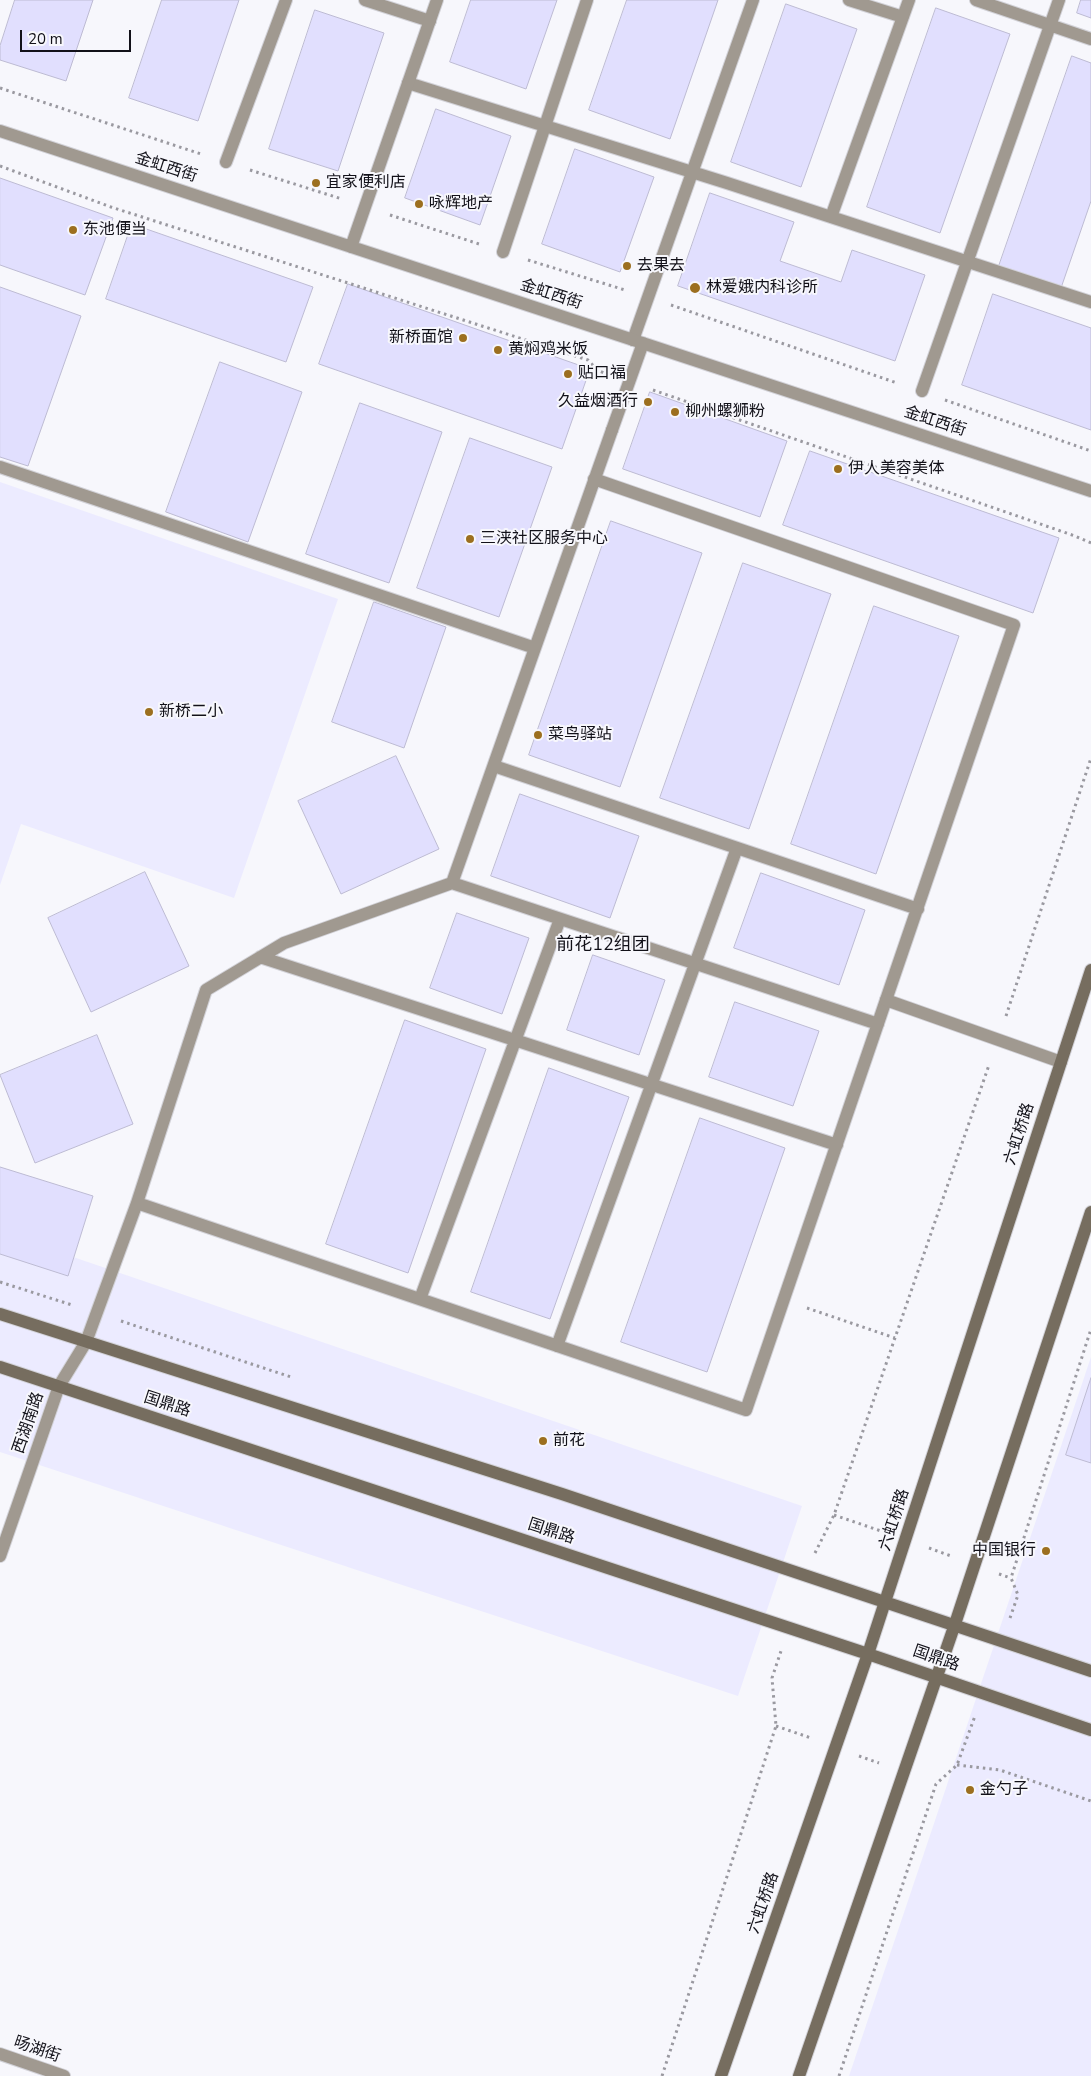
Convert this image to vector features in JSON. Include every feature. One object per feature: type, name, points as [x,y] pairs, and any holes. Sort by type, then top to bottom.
[{"type":"main road","name":"六虹桥路","points":[[721,2076],[868,1654],[1091,970]]},
{"type":"main road","points":[[799,2076],[955,1624],[1091,1212]]},
{"type":"main road","points":[[0,1314],[562,1494],[1091,1671]]},
{"type":"main road","name":"国鼎路","points":[[0,1367],[868,1654],[1091,1730]]},
{"type":"street","points":[[226,162],[286,0]]},
{"type":"street","points":[[365,0],[430,21]]},
{"type":"street","points":[[351,247],[437,0]]},
{"type":"street","points":[[503,252],[587,0]]},
{"type":"street","points":[[753,0],[648,297],[629,381],[452,883],[878,1024]]},
{"type":"street","points":[[850,0],[903,17]]},
{"type":"street","points":[[831,217],[909,0]]},
{"type":"street","points":[[976,0],[1091,38]]},
{"type":"street","points":[[922,391],[1058,0]]},
{"type":"street","points":[[408,83],[692,172],[1091,302]]},
{"type":"street","name":"金虹西街","points":[[0,131],[1091,491]]},
{"type":"street","points":[[0,468],[535,648]]},
{"type":"street","points":[[137,1202],[746,1410],[1014,625],[594,479]]},
{"type":"street","points":[[494,766],[918,909]]},
{"type":"street","points":[[557,1346],[737,848]]},
{"type":"street","name":"西湖南路","points":[[0,1556],[60,1386],[86,1342],[137,1202],[206,990],[284,943],[452,883]]},
{"type":"street","points":[[420,1299],[560,919]]},
{"type":"street","points":[[260,957],[837,1145]]},
{"type":"street","points":[[886,1000],[1061,1062]]},
{"type":"street","name":"旸湖街","points":[[0,2054],[64,2076]]},
{"type":"path","points":[[0,88],[503,252],[648,297],[1091,450]]},
{"type":"path","points":[[0,166],[111,207],[588,360],[597,370],[1091,543]]},
{"type":"path","points":[[815,1552],[834,1515],[998,1039],[1091,758]]},
{"type":"path","points":[[783,1300],[895,1338]]},
{"type":"path","points":[[1018,1595],[1011,1578],[1091,1329]]},
{"type":"path","points":[[662,2076],[776,1726],[772,1678]]},
{"type":"path","points":[[839,2076],[936,1784],[957,1765],[1000,1770],[1091,1801]]},
{"type":"shaded area","name":"新桥二小","points":[[0,482],[338,599],[234,898],[21,824],[0,885]]},
{"type":"shaded area","points":[[0,1232],[802,1506],[738,1696],[0,1452]]},
{"type":"shaded area","points":[[1091,1357],[1091,2076],[849,2076]]},
{"type":"building","points":[[15,0],[93,0],[66,81],[0,60],[0,46]]},
{"type":"building","points":[[162,0],[239,0],[198,121],[129,98]]},
{"type":"building","points":[[471,0],[557,0],[526,89],[450,62]]},
{"type":"building","points":[[627,0],[718,0],[670,139],[589,110]]},
{"type":"building","points":[[1081,0],[1091,0],[1091,18],[1077,13]]},
{"type":"building","points":[[786,4],[857,29],[801,187],[731,162]]},
{"type":"building","points":[[936,8],[1010,34],[940,233],[867,207]]},
{"type":"building","points":[[315,10],[384,33],[338,171],[269,149]]},
{"type":"building","points":[[1072,56],[1091,63],[1091,201],[1061,288],[999,266]]},
{"type":"building","points":[[436,109],[511,136],[480,225],[405,198]]},
{"type":"building","points":[[575,149],[654,177],[620,272],[542,244]]},
{"type":"building","points":[[0,178],[113,218],[85,295],[0,265]]},
{"type":"building","points":[[710,193],[794,222],[780,261],[841,282],[852,250],[925,275],[895,361],[678,286]]},
{"type":"building","points":[[132,224],[313,287],[286,362],[106,299]]},
{"type":"building","points":[[348,284],[590,369],[562,449],[319,364]]},
{"type":"building","points":[[0,287],[81,316],[28,466],[0,457]]},
{"type":"building","points":[[993,294],[1091,328],[1091,430],[962,385]]},
{"type":"building","points":[[220,362],[302,392],[248,542],[166,512]]},
{"type":"building","points":[[650,392],[787,441],[760,517],[623,469]]},
{"type":"building","points":[[360,403],[442,432],[389,583],[306,554]]},
{"type":"building","points":[[470,438],[552,467],[499,617],[417,588]]},
{"type":"building","points":[[810,451],[1059,538],[1033,613],[783,525]]},
{"type":"building","points":[[611,521],[702,553],[620,787],[529,755]]},
{"type":"building","points":[[743,563],[831,594],[749,829],[660,798]]},
{"type":"building","points":[[374,602],[446,627],[404,748],[332,722]]},
{"type":"building","points":[[874,606],[959,636],[876,874],[791,844]]},
{"type":"building","points":[[396,756],[439,849],[341,894],[298,801]]},
{"type":"building","points":[[520,794],[639,836],[610,918],[491,876]]},
{"type":"building","points":[[145,872],[189,966],[91,1012],[48,918]]},
{"type":"building","points":[[761,873],[865,910],[839,985],[734,948]]},
{"type":"building","points":[[457,913],[529,938],[502,1014],[430,988]]},
{"type":"building","points":[[593,955],[665,980],[639,1055],[567,1030]]},
{"type":"building","points":[[735,1002],[819,1031],[793,1106],[709,1077]]},
{"type":"building","points":[[405,1020],[486,1049],[408,1273],[326,1244]]},
{"type":"building","points":[[97,1035],[133,1124],[35,1163],[0,1075]]},
{"type":"building","points":[[549,1068],[629,1097],[550,1319],[471,1292]]},
{"type":"building","points":[[700,1118],[785,1148],[707,1372],[621,1342]]},
{"type":"building","points":[[0,1167],[93,1196],[68,1276],[0,1254]]},
{"type":"building","points":[[1091,1378],[1091,1463],[1066,1455]]},
{"type":"place","name":"宜家便利店","points":[[316,183]]},
{"type":"place","name":"咏辉地产","points":[[419,204]]},
{"type":"place","name":"东池便当","points":[[73,230]]},
{"type":"place","name":"去果去","points":[[627,266]]},
{"type":"place","name":"林爱娥内科诊所","points":[[695,288]]},
{"type":"place","name":"新桥面馆","points":[[463,338]]},
{"type":"place","name":"黄焖鸡米饭","points":[[498,350]]},
{"type":"place","name":"贴口福","points":[[568,374]]},
{"type":"place","name":"久益烟酒行","points":[[648,402]]},
{"type":"place","name":"柳州螺狮粉","points":[[675,412]]},
{"type":"place","name":"伊人美容美体","points":[[838,469]]},
{"type":"place","name":"三浃社区服务中心","points":[[470,539]]},
{"type":"place","name":"新桥二小","points":[[149,712]]},
{"type":"place","name":"菜鸟驿站","points":[[538,735]]},
{"type":"place","name":"前花","points":[[543,1441]]},
{"type":"place","name":"中国银行","points":[[1046,1551]]},
{"type":"place","name":"金勺子","points":[[970,1790]]},
{"type":"district","name":"前花12组团","points":[[603,946]]}]
